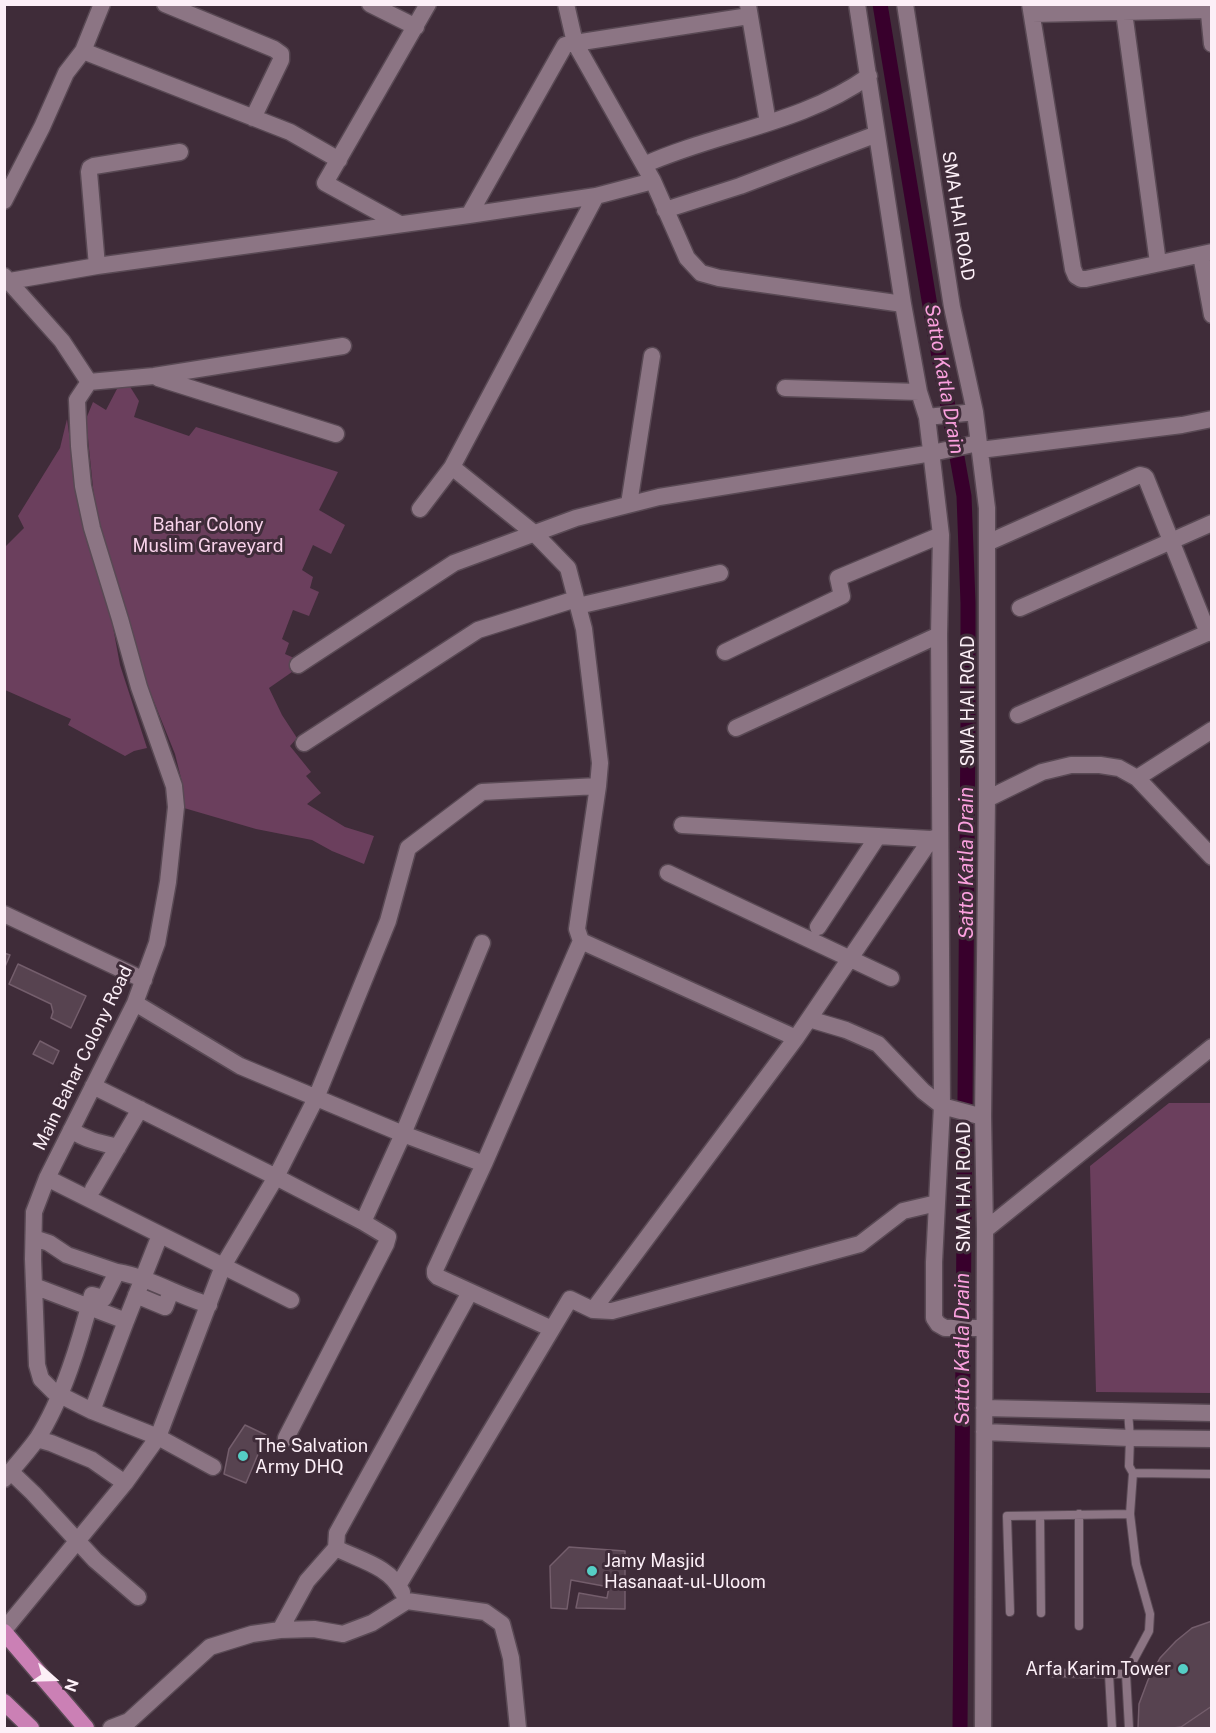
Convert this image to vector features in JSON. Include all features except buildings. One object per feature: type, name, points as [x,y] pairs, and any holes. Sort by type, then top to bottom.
[{"type":"main road","points":[[4,1631],[86,1728]]},
{"type":"main road","points":[[4,1702],[31,1728]]},
{"type":"street","points":[[4,201],[42,127],[66,73],[83,51],[102,4]]},
{"type":"street","points":[[165,4],[274,49],[281,54],[281,60],[254,118]]},
{"type":"street","points":[[370,4],[416,27]]},
{"type":"street","points":[[400,224],[325,183],[428,4]]},
{"type":"street","points":[[566,4],[575,43],[653,181],[687,258],[701,273],[719,278],[903,304]]},
{"type":"street","points":[[857,4],[903,304],[919,392],[935,417],[938,452],[941,536],[936,837],[947,1108],[937,1203],[934,1318],[945,1328],[979,1328]]},
{"type":"street","name":"SMA HAI ROAD","points":[[905,4],[952,307],[987,508],[987,799],[979,1115],[984,1230],[979,1328],[984,1408],[983,1728]]},
{"type":"street","points":[[1212,44],[1209,8],[1124,12],[1031,9],[1076,276],[1086,279],[1206,254],[1212,315]]},
{"type":"street","points":[[469,215],[565,45],[748,10],[768,123]]},
{"type":"street","points":[[1124,12],[1158,263]]},
{"type":"street","points":[[83,51],[290,132],[339,160]]},
{"type":"street","points":[[644,165],[676,152],[819,105],[840,95],[869,76]]},
{"type":"street","points":[[666,210],[741,186],[878,134]]},
{"type":"street","points":[[97,266],[90,168],[180,152]]},
{"type":"street","points":[[6,280],[469,215],[596,195],[653,181]]},
{"type":"street","points":[[420,510],[452,467],[596,195]]},
{"type":"street","points":[[6,280],[62,341],[89,382],[154,376],[343,346]]},
{"type":"street","points":[[629,504],[652,356]]},
{"type":"street","points":[[154,376],[336,434]]},
{"type":"street","name":"Main Bahar Colony Road","points":[[89,382],[77,400],[83,486],[92,528],[139,687],[174,786],[176,807],[168,882],[157,943],[135,1003],[47,1178],[34,1212],[37,1365],[41,1379],[54,1392],[92,1411],[158,1437],[213,1467]]},
{"type":"street","points":[[785,388],[919,392]]},
{"type":"street","points":[[935,417],[970,413]]},
{"type":"street","points":[[298,665],[454,563],[576,518],[659,497],[976,446],[1182,425],[1212,419]]},
{"type":"street","points":[[452,467],[535,534],[568,568],[584,629],[600,764],[577,929],[581,941],[435,1270],[438,1277],[552,1329]]},
{"type":"street","points":[[987,543],[1144,476],[1210,632],[1018,716]]},
{"type":"street","points":[[1020,608],[1212,523]]},
{"type":"street","points":[[725,652],[842,596],[838,578],[941,536]]},
{"type":"street","points":[[304,742],[478,630],[577,602],[720,573]]},
{"type":"street","points":[[736,728],[939,635]]},
{"type":"street","points":[[1137,778],[1212,730]]},
{"type":"street","points":[[987,799],[1042,772],[1071,765],[1100,765],[1119,768],[1137,778],[1212,857]]},
{"type":"street","points":[[4,1631],[10,1610],[78,1540],[125,1483],[158,1437],[224,1266],[276,1177],[316,1098],[388,921],[408,848],[482,792],[598,786]]},
{"type":"street","points":[[682,825],[936,837]]},
{"type":"street","points":[[818,927],[878,836]]},
{"type":"street","points":[[592,1310],[796,1038],[936,837]]},
{"type":"street","points":[[668,873],[891,978]]},
{"type":"street","points":[[4,914],[144,980]]},
{"type":"street","points":[[581,941],[796,1038]]},
{"type":"street","points":[[363,1222],[403,1134],[482,943]]},
{"type":"street","points":[[135,1003],[240,1066],[403,1134],[484,1164]]},
{"type":"street","points":[[809,1018],[846,1030],[878,1044],[923,1091],[947,1108],[979,1115]]},
{"type":"street","points":[[984,1230],[1212,1047]]},
{"type":"street","points":[[93,1086],[276,1177],[388,1237],[286,1437]]},
{"type":"street","points":[[93,1189],[140,1109]]},
{"type":"street","points":[[71,1130],[82,1137],[118,1147]]},
{"type":"street","points":[[47,1178],[291,1300]]},
{"type":"street","points":[[399,1584],[570,1299],[592,1310],[612,1311],[860,1244],[903,1211],[937,1203]]},
{"type":"street","points":[[92,1411],[160,1234]]},
{"type":"street","points":[[34,1238],[50,1243],[68,1255],[129,1274],[139,1287],[171,1291],[209,1305]]},
{"type":"street","points":[[117,1272],[105,1298],[92,1295],[60,1395],[37,1439],[8,1476],[138,1598]]},
{"type":"street","points":[[34,1286],[126,1321]]},
{"type":"street","points":[[280,1630],[307,1581],[336,1548],[337,1533],[470,1292]]},
{"type":"street","points":[[984,1408],[1212,1413]]},
{"type":"street","points":[[984,1432],[1212,1439]]},
{"type":"street","points":[[37,1439],[92,1460],[125,1483]]},
{"type":"street","points":[[336,1548],[382,1569],[399,1584],[406,1601]]},
{"type":"street","points":[[111,1728],[129,1721],[210,1647],[252,1634],[280,1630],[314,1629],[343,1634],[372,1623],[406,1601],[485,1612],[502,1624],[511,1658],[519,1728]]},
{"type":"lane","points":[[1128,1411],[1129,1466],[1133,1473],[1130,1514],[1136,1564],[1150,1614],[1149,1631],[1126,1674],[1129,1728]]},
{"type":"lane","points":[[1133,1473],[1212,1474]]},
{"type":"lane","points":[[1079,1514],[1079,1626]]},
{"type":"lane","points":[[1010,1612],[1007,1516],[1130,1514]]},
{"type":"lane","points":[[1040,1516],[1041,1612]]},
{"type":"lane","points":[[1050,1673],[1126,1674]]},
{"type":"lane","points":[[1109,1674],[1112,1728]]},
{"type":"green space","name":"Bahar Colony Muslim Graveyard","points":[[129,385],[139,401],[134,417],[189,436],[196,427],[338,472],[319,510],[345,525],[331,554],[313,545],[302,570],[313,577],[310,588],[319,592],[309,616],[293,610],[282,639],[289,643],[285,654],[294,658],[292,672],[269,688],[282,715],[297,738],[290,746],[311,772],[306,776],[321,793],[307,804],[345,827],[374,836],[364,864],[312,840],[256,829],[184,808],[183,786],[175,754],[140,667],[99,524],[94,497],[86,419],[93,402],[106,410],[118,387]]},
{"type":"green space","points":[[67,419],[78,498],[113,627],[120,665],[147,748],[125,756],[68,725],[71,719],[5,690],[4,548],[24,528],[18,516],[60,448]]},
{"type":"green space","points":[[1169,1103],[1211,1103],[1211,1393],[1096,1392],[1090,1166]]},
{"type":"waterway","name":"Satto Katla Drain","points":[[880,4],[964,496],[968,603],[968,724],[960,1728]]},
{"type":"place","name":"The Salvation Army DHQ","points":[[243,1456]]},
{"type":"place","name":"Jamy Masjid Hasanaat-ul-Uloom","points":[[592,1571]]},
{"type":"place","name":"Arfa Karim Tower","points":[[1183,1669]]}]
